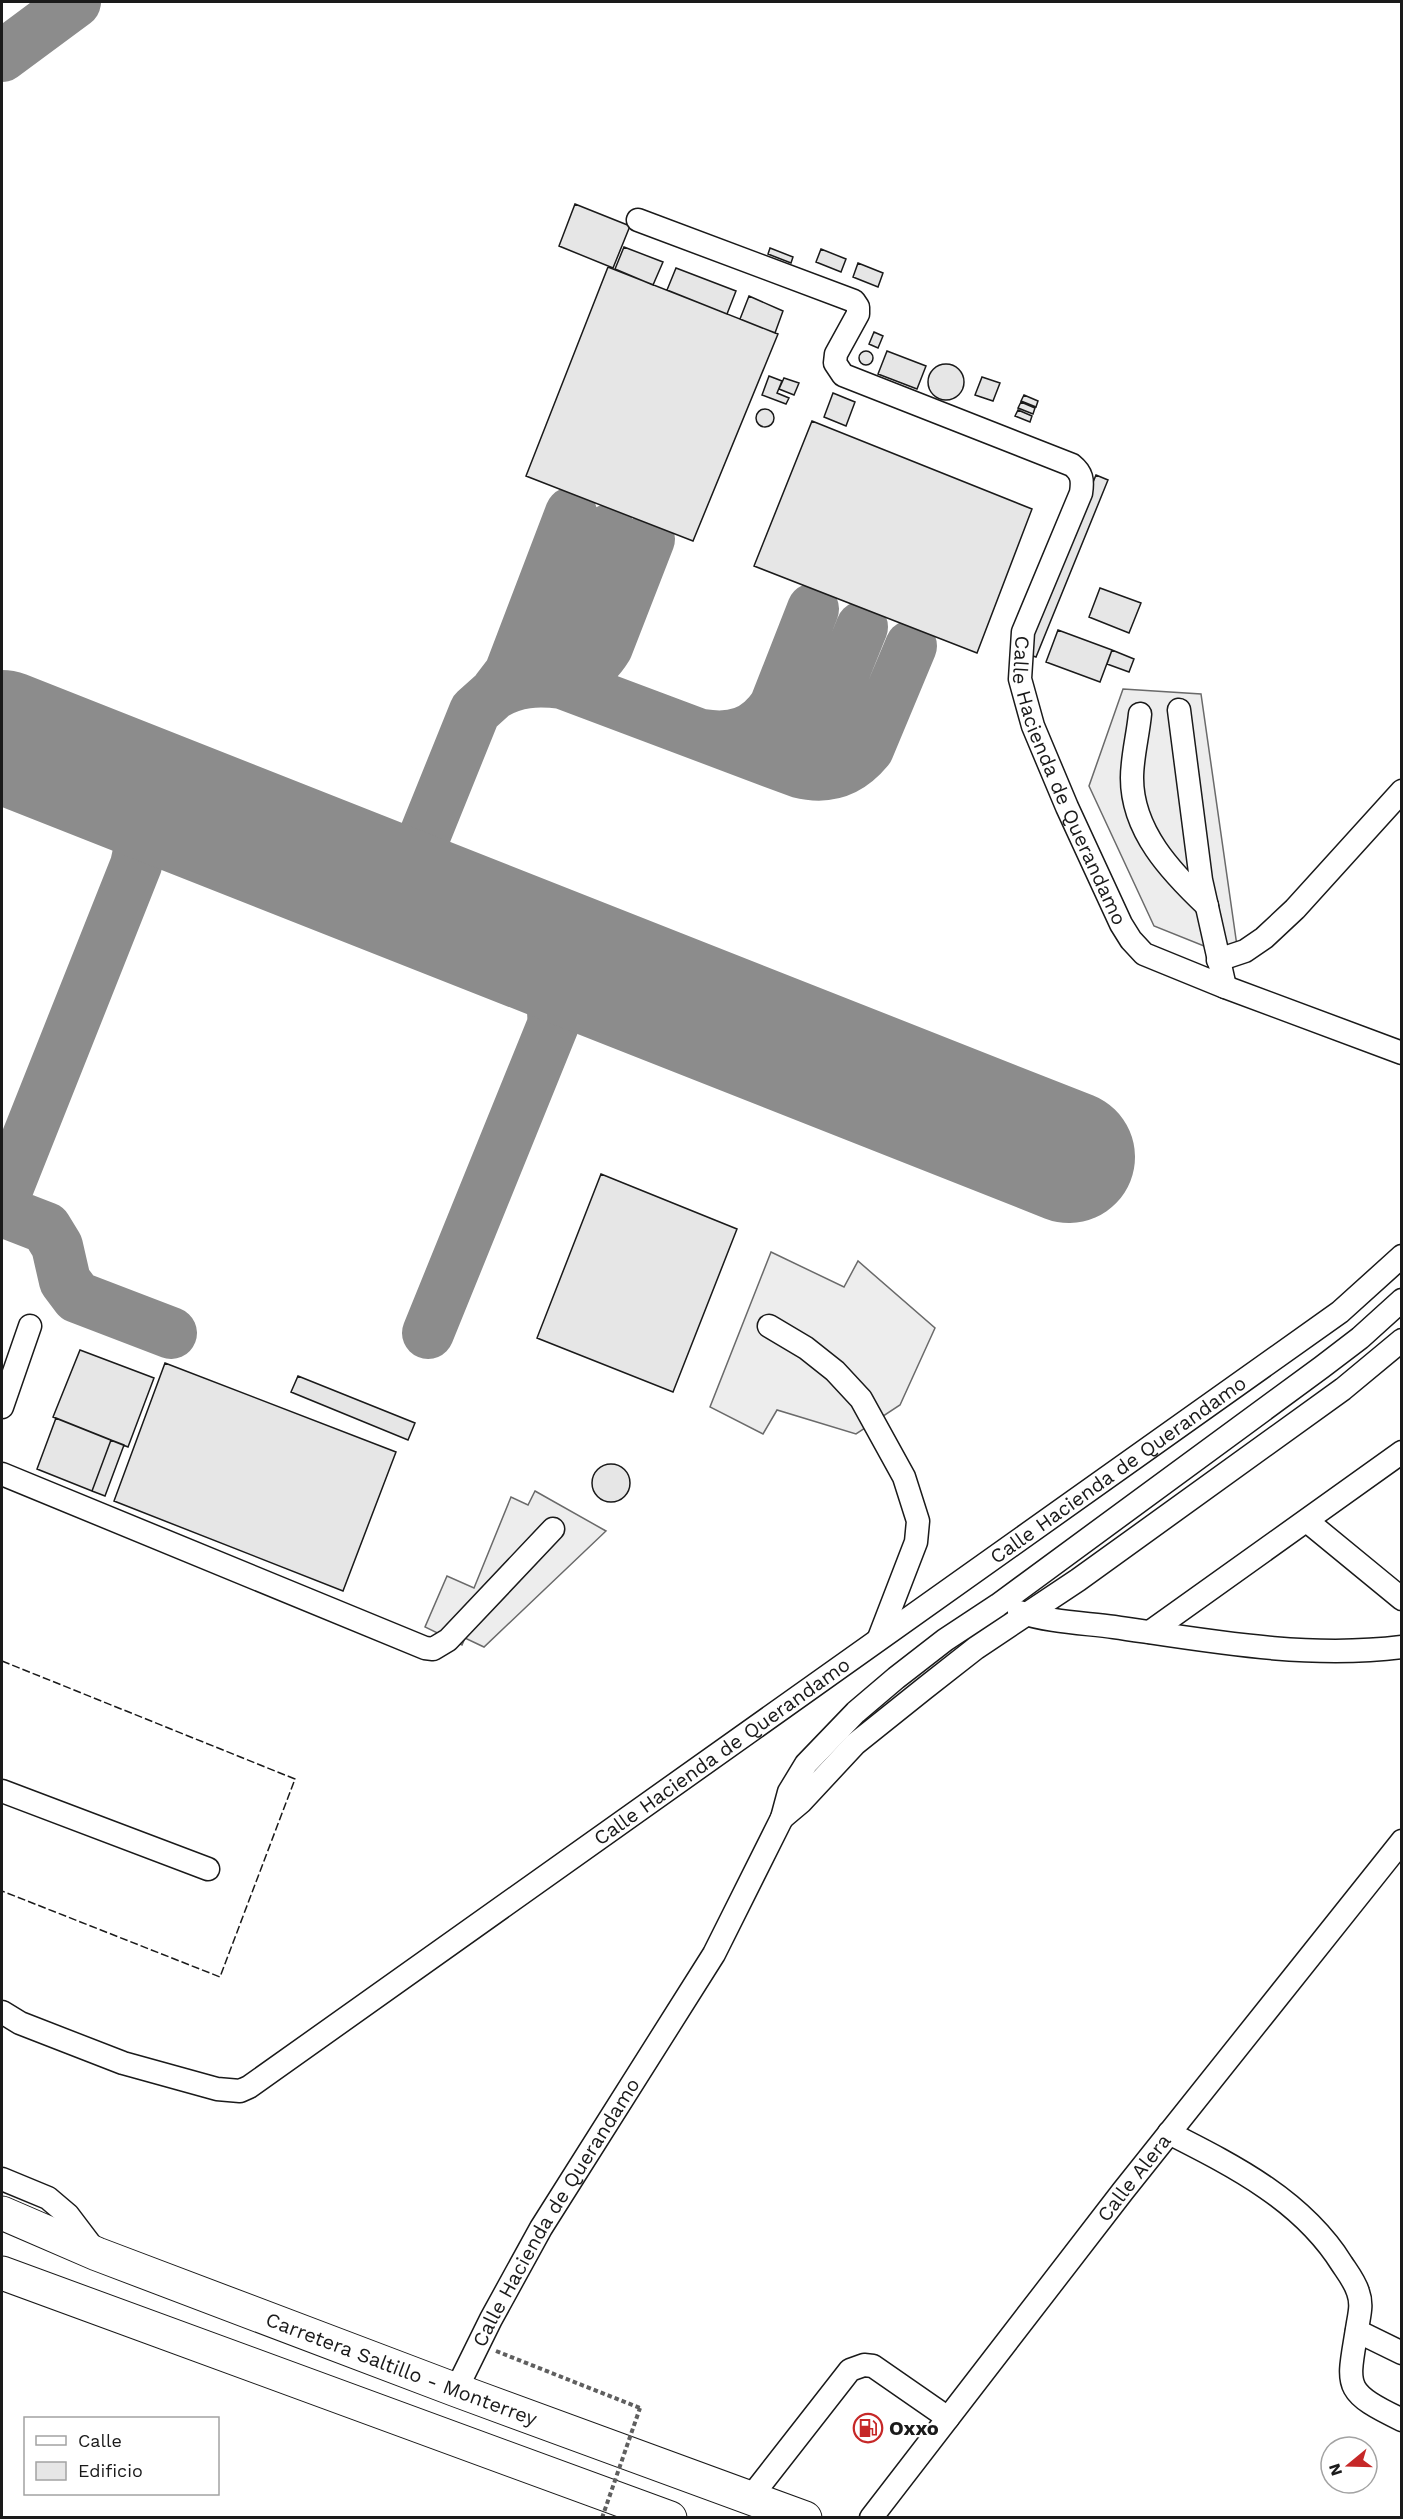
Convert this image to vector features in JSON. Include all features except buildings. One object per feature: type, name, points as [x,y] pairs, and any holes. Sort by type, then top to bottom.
[{"type":"highway","name":"Carretera Saltillo - Monterrey","points":[[2,2213],[97,2254],[456,2390],[805,2517]]},
{"type":"highway","points":[[2,2273],[670,2517]]},
{"type":"street","name":"Calle Hacienda de Querandamo","points":[[638,220],[854,301],[858,307],[858,314],[836,354],[835,363],[843,375],[1072,465],[1077,470],[1083,482],[1082,493],[1023,632],[1020,679],[1033,726],[1067,807],[1131,940],[1144,954],[1401,1053]]},
{"type":"street","points":[[1179,710],[1207,906],[1225,987]]},
{"type":"street","points":[[1140,714],[1132,778],[1137,809],[1152,844],[1179,880],[1207,906]]},
{"type":"street","points":[[1218,960],[1245,951],[1264,938],[1295,909],[1401,791]]},
{"type":"street","name":"Calle Hacienda de Querandamo","points":[[2,2012],[20,2023],[123,2063],[217,2089],[231,2091],[249,2087],[1340,1312],[1401,1256]]},
{"type":"street","name":"Calle Hacienda de Querandamo","points":[[456,2390],[478,2344],[541,2228],[714,1954],[782,1818],[789,1792],[806,1764],[856,1712],[945,1640],[998,1605],[1322,1367],[1360,1338],[1401,1299]]},
{"type":"street","points":[[2,1407],[30,1326]]},
{"type":"street","points":[[769,1326],[806,1348],[835,1371],[861,1399],[904,1477],[918,1521],[916,1542],[879,1638]]},
{"type":"street","name":"Calle Hacienda de Querandamo","points":[[782,1818],[801,1802],[855,1744],[976,1648],[1078,1580],[1343,1389],[1401,1340]]},
{"type":"street","points":[[1150,1632],[1401,1452]]},
{"type":"street","points":[[2,1474],[425,1648],[433,1649],[448,1640],[553,1529]]},
{"type":"street","points":[[1307,1521],[1401,1599]]},
{"type":"street","points":[[998,1605],[1026,1614],[1309,1652],[1374,1651],[1401,1647]]},
{"type":"street","points":[[2,1791],[208,1869]]},
{"type":"street","name":"Calle Alera","points":[[871,2517],[1169,2133],[1401,1841]]},
{"type":"street","points":[[1169,2133],[1216,2157],[1266,2187],[1313,2225],[1336,2253],[1358,2291],[1361,2304],[1350,2376],[1356,2392],[1366,2403],[1401,2420]]},
{"type":"street","points":[[2,2179],[48,2198],[68,2215],[97,2254]]},
{"type":"street","points":[[1357,2331],[1401,2353]]},
{"type":"street","points":[[750,2498],[850,2370],[856,2367],[873,2366],[948,2418]]},
{"type":"path","points":[[478,2344],[640,2408],[602,2517]]},
{"type":"shaded area","points":[[1123,689],[1201,694],[1239,960],[1154,926],[1089,786]]},
{"type":"shaded area","points":[[771,1252],[844,1287],[858,1261],[935,1328],[900,1405],[856,1434],[777,1410],[763,1434],[710,1407]]},
{"type":"shaded area","points":[[535,1491],[606,1531],[484,1647],[465,1638],[462,1645],[425,1627],[447,1576],[474,1588],[511,1497],[528,1505]]},
{"type":"taxiway","points":[[2,56],[75,2]]},
{"type":"taxiway","points":[[497,690],[510,673],[571,513]]},
{"type":"taxiway","points":[[363,879],[377,881],[391,878],[403,872],[414,862],[475,711],[494,694],[563,644],[609,530]]},
{"type":"taxiway","points":[[542,681],[552,681],[579,674],[601,656],[607,647],[649,539]]},
{"type":"taxiway","points":[[702,735],[734,735],[752,728],[768,715],[775,706],[813,609]]},
{"type":"taxiway","points":[[764,758],[790,756],[805,747],[817,734],[862,627]]},
{"type":"taxiway","points":[[494,694],[510,686],[527,683],[562,683],[799,772],[828,774],[845,768],[868,749],[911,646]]},
{"type":"taxiway","points":[[2,1202],[136,865],[142,829],[140,808],[127,789],[115,781]]},
{"type":"taxiway","points":[[428,1333],[553,1025],[549,990],[539,969],[516,940]]},
{"type":"taxiway","points":[[2,1211],[46,1228],[57,1246],[65,1281],[77,1297],[171,1333]]},
{"type":"runway","points":[[2,736],[1069,1157]]},
{"type":"fence","points":[[2,1661],[295,1779],[220,1977],[2,1891]]},
{"type":"place","name":"Oxxo","points":[[868,2428]]}]
